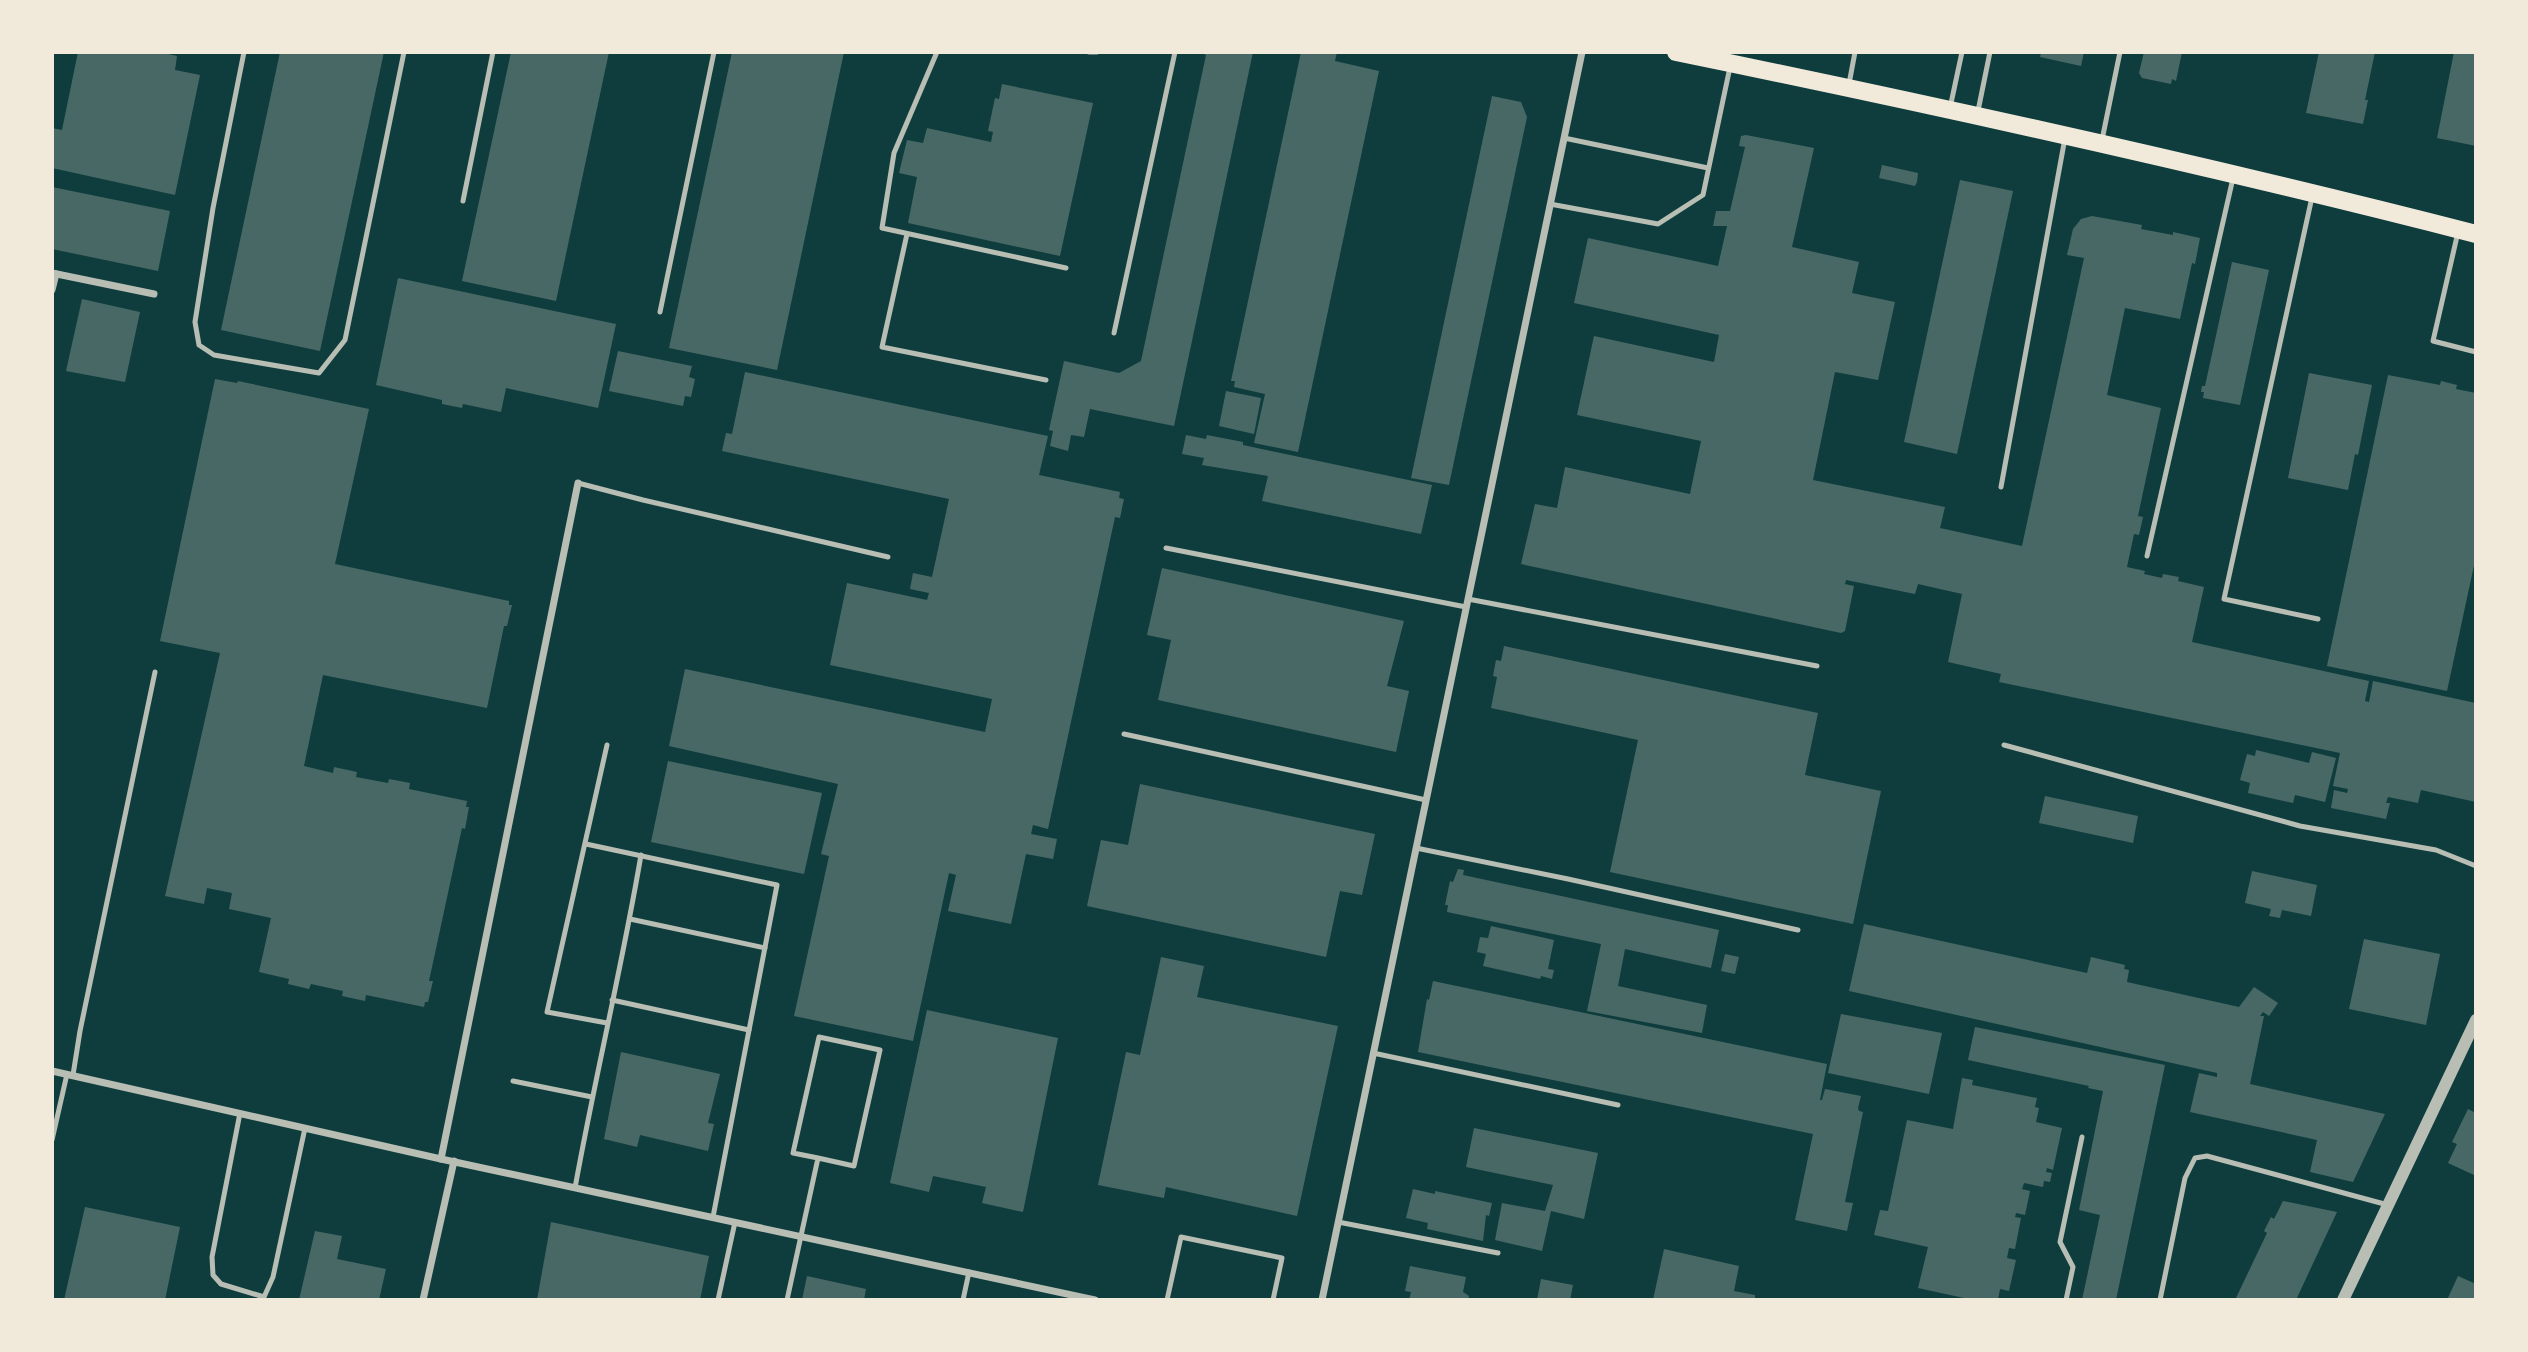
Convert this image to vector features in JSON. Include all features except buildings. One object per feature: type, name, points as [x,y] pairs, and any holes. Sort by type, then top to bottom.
[{"type":"main road","points":[[1676,52],[2066,134],[2467,231]]},
{"type":"street","points":[[1321,1300],[1582,52]]},
{"type":"street","points":[[52,290],[54,273],[154,294]]},
{"type":"street","points":[[441,1159],[578,483]]},
{"type":"street","points":[[2343,1300],[2476,1020]]},
{"type":"street","points":[[52,1071],[441,1159],[1095,1300]]},
{"type":"street","points":[[424,1300],[454,1161]]},
{"type":"lane","points":[[244,52],[213,208],[195,322],[199,345],[214,355],[319,373],[345,341],[404,52]]},
{"type":"lane","points":[[463,201],[493,52]]},
{"type":"lane","points":[[660,312],[714,52]]},
{"type":"lane","points":[[937,52],[894,153],[882,228],[1066,268]]},
{"type":"lane","points":[[1089,52],[1097,52]]},
{"type":"lane","points":[[1114,334],[1175,52]]},
{"type":"lane","points":[[1849,87],[1855,52]]},
{"type":"lane","points":[[1949,109],[1962,52]]},
{"type":"lane","points":[[1978,115],[1990,52]]},
{"type":"lane","points":[[2101,143],[2120,52]]},
{"type":"lane","points":[[1550,204],[1658,224],[1703,195],[1730,64]]},
{"type":"lane","points":[[2001,487],[2066,134]]},
{"type":"lane","points":[[1564,138],[1709,168]]},
{"type":"lane","points":[[2147,556],[2234,175]]},
{"type":"lane","points":[[2313,194],[2224,599],[2318,619]]},
{"type":"lane","points":[[2467,231],[2433,341],[2476,352]]},
{"type":"lane","points":[[907,234],[882,347],[1046,380]]},
{"type":"lane","points":[[578,483],[888,557]]},
{"type":"lane","points":[[1166,548],[1817,666]]},
{"type":"lane","points":[[52,1140],[80,1031],[155,672]]},
{"type":"lane","points":[[1124,734],[1426,800]]},
{"type":"lane","points":[[607,745],[547,1012],[607,1023]]},
{"type":"lane","points":[[2004,745],[2300,826],[2436,850],[2476,866]]},
{"type":"lane","points":[[586,844],[777,885],[713,1217]]},
{"type":"lane","points":[[1416,848],[1798,930]]},
{"type":"lane","points":[[575,1188],[641,855]]},
{"type":"lane","points":[[630,919],[765,948]]},
{"type":"lane","points":[[612,1000],[749,1030]]},
{"type":"lane","points":[[820,1037],[880,1050],[854,1166],[818,1158],[793,1153],[820,1037]]},
{"type":"lane","points":[[1373,1053],[1618,1105]]},
{"type":"lane","points":[[513,1081],[592,1097]]},
{"type":"lane","points":[[240,1113],[212,1257],[213,1275],[221,1284],[264,1297],[273,1277],[305,1128]]},
{"type":"lane","points":[[2066,1300],[2073,1267],[2060,1242],[2082,1137]]},
{"type":"lane","points":[[2160,1300],[2185,1178],[2195,1158],[2207,1156],[2388,1205]]},
{"type":"lane","points":[[787,1300],[818,1158]]},
{"type":"lane","points":[[718,1300],[736,1222]]},
{"type":"lane","points":[[1338,1222],[1498,1253]]},
{"type":"lane","points":[[1167,1300],[1181,1237],[1282,1258],[1273,1300]]},
{"type":"lane","points":[[963,1300],[969,1272]]}]
